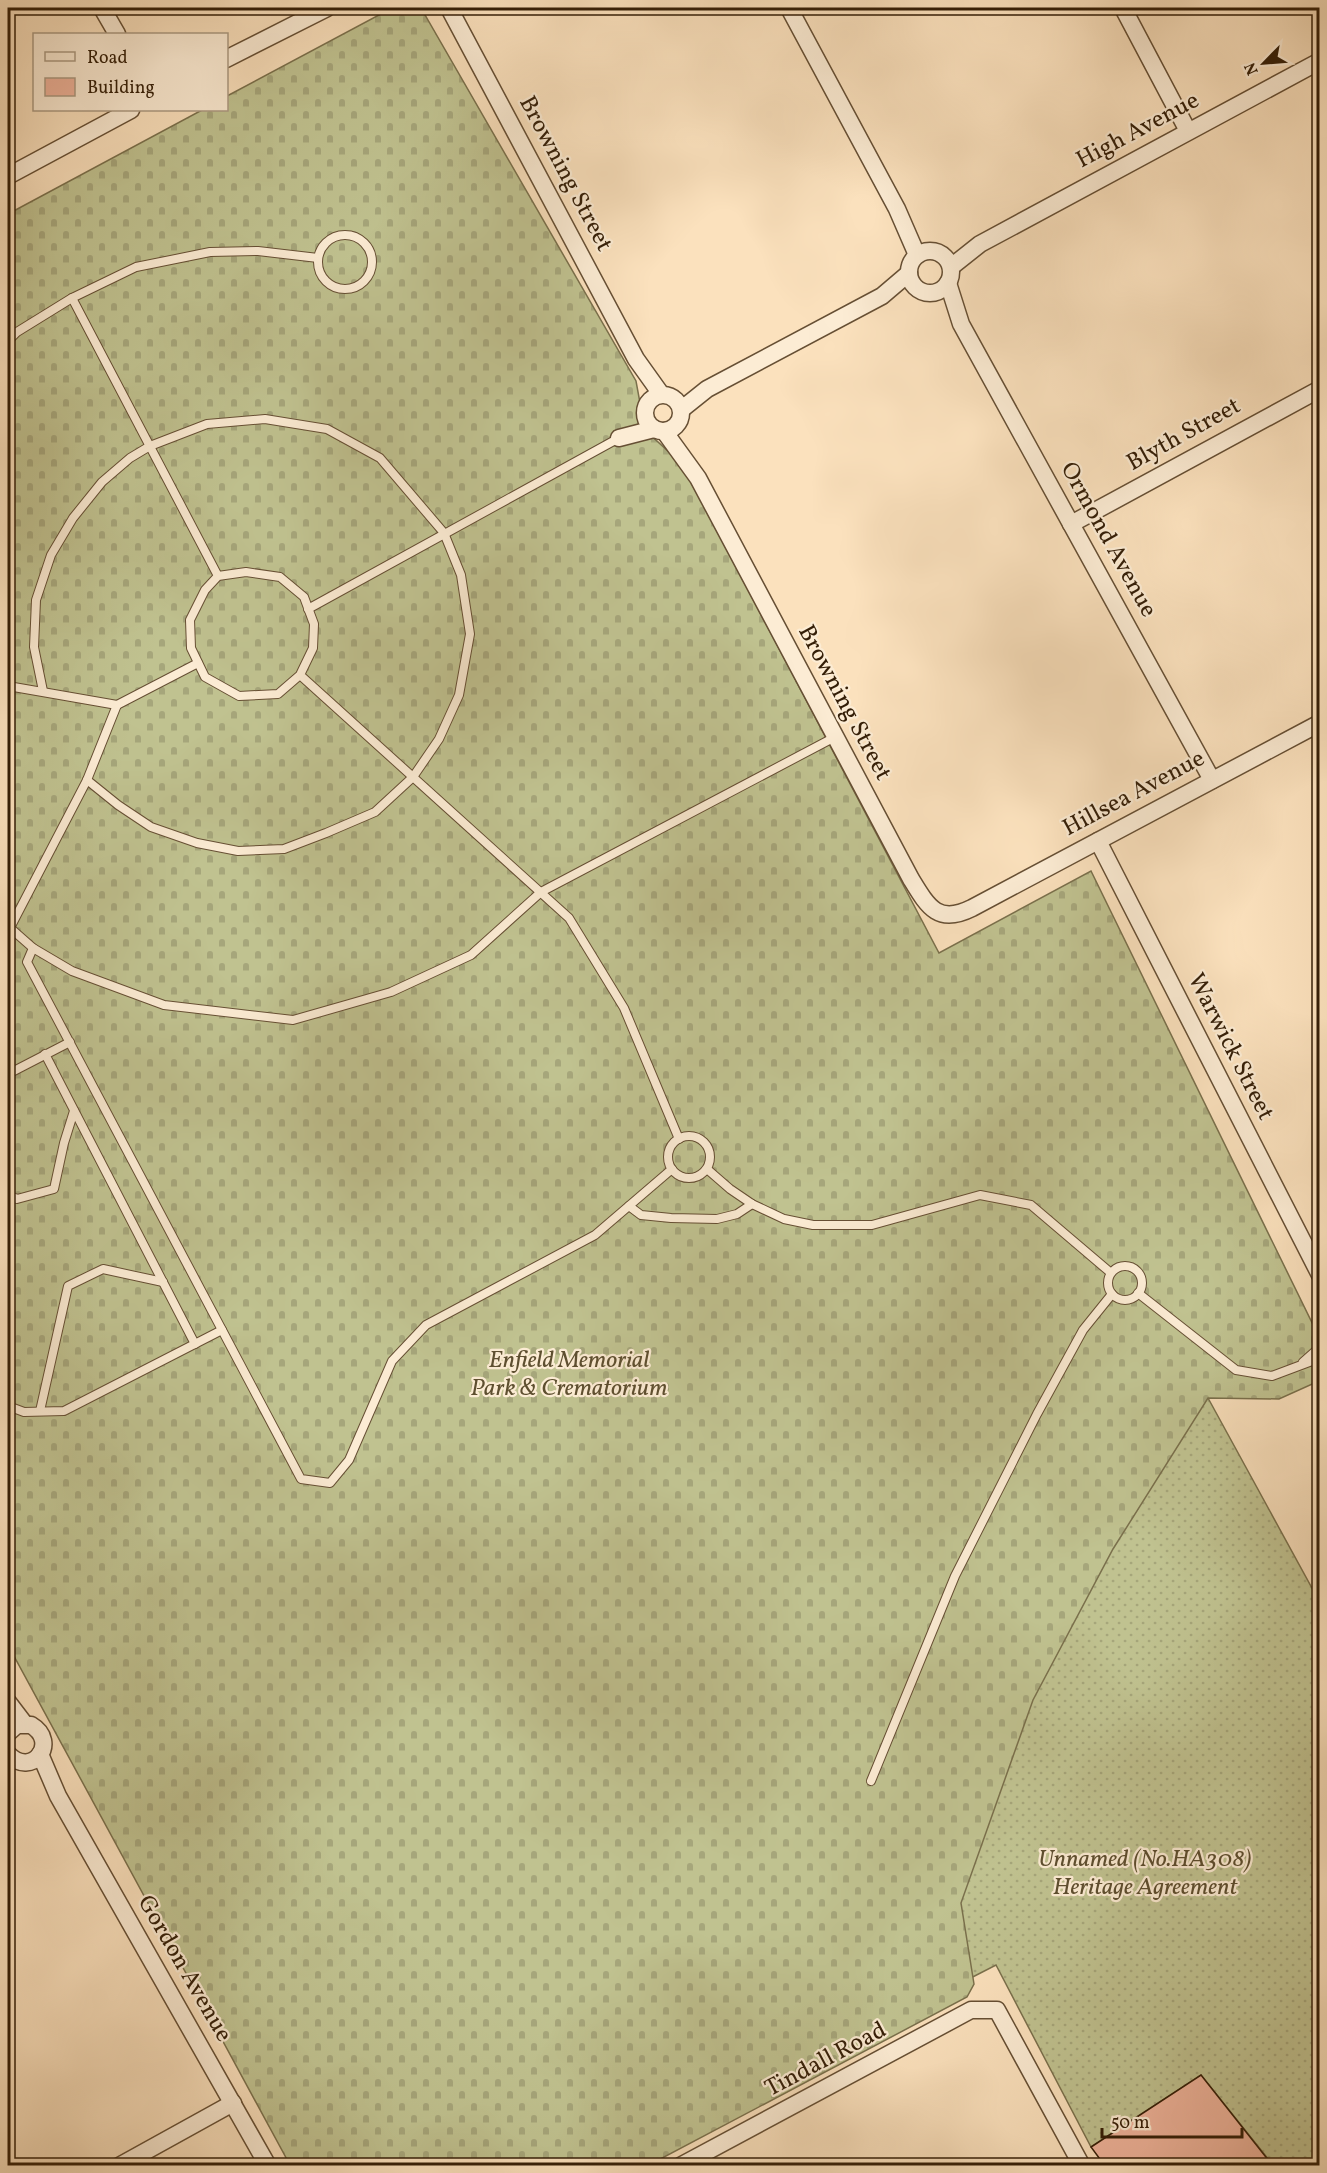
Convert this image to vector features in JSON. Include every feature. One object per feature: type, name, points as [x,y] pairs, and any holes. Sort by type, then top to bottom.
[{"type":"street","points":[[102,8],[116,33]]},
{"type":"street","points":[[228,58],[327,8]]},
{"type":"street","name":"Ormond Avenue","points":[[789,8],[897,209],[934,270],[961,324],[1212,780]]},
{"type":"street","points":[[1123,8],[1188,131]]},
{"type":"street","name":"Browning Street","points":[[449,9],[835,737],[926,903],[940,914],[959,915],[972,908]]},
{"type":"street","name":"High Avenue","points":[[882,296],[909,273],[912,282],[1320,61]]},
{"type":"street","points":[[8,176],[129,111]]},
{"type":"street","name":"High Avenue","points":[[619,438],[663,412],[934,270]]},
{"type":"street","name":"Blyth Street","points":[[1071,524],[1320,389]]},
{"type":"street","name":"Hillsea Avenue","points":[[972,908],[1320,723]]},
{"type":"street","name":"Warwick Street","points":[[1098,841],[1319,1275]]},
{"type":"street","points":[[8,1702],[12,1725]]},
{"type":"street","name":"Gordon Avenue","points":[[12,1725],[37,1728],[41,1734],[43,1748],[19,1758],[58,1796],[268,2166]]},
{"type":"street","name":"Tindall Road","points":[[680,2166],[971,2010],[997,2010],[1082,2166]]},
{"type":"street","points":[[119,2166],[233,2103]]},
{"type":"lane","points":[[347,235],[357,237],[365,243],[373,260],[367,279],[360,285],[343,289],[327,282],[318,267],[318,258],[328,240],[347,235]]},
{"type":"lane","points":[[8,340],[72,298],[136,267],[210,252],[258,251],[318,258]]},
{"type":"lane","points":[[72,298],[218,576]]},
{"type":"lane","points":[[43,691],[34,647],[36,600],[51,555],[73,518],[102,482],[130,458],[150,446],[207,424],[265,419],[327,429],[380,458],[444,533],[461,575],[470,634],[459,695],[439,739],[413,777],[375,812],[284,849],[238,851],[197,843],[151,826],[118,805],[87,780]]},
{"type":"lane","points":[[308,609],[619,438]]},
{"type":"lane","points":[[246,572],[280,577],[304,597],[314,624],[313,648],[300,675],[278,694],[239,696],[205,677],[190,648],[190,620],[205,590],[218,576],[246,572]]},
{"type":"lane","points":[[8,686],[117,705],[198,663]]},
{"type":"lane","points":[[300,675],[569,918],[624,1008],[679,1139]]},
{"type":"lane","points":[[117,705],[87,780],[9,927],[33,948],[72,971],[164,1005],[293,1020],[391,992],[471,955],[541,892],[835,737]]},
{"type":"lane","points":[[33,948],[27,962],[301,1479],[330,1482],[349,1460],[392,1361],[426,1325],[595,1235],[672,1169]]},
{"type":"lane","points":[[8,1074],[70,1042]]},
{"type":"lane","points":[[45,1054],[195,1344]]},
{"type":"lane","points":[[8,1195],[17,1199],[54,1189],[74,1111]]},
{"type":"lane","points":[[692,1137],[705,1143],[710,1156],[707,1169],[699,1176],[689,1178],[680,1176],[672,1169],[668,1160],[669,1150],[679,1139],[692,1137]]},
{"type":"lane","points":[[707,1169],[752,1204],[784,1219],[813,1225],[872,1225],[980,1195],[1031,1205],[1111,1273]]},
{"type":"lane","points":[[629,1206],[641,1215],[717,1219],[737,1214],[752,1204]]},
{"type":"lane","points":[[1122,1266],[1135,1270],[1142,1281],[1138,1293],[1130,1299],[1120,1300],[1112,1294],[1108,1284],[1111,1273],[1122,1266]]},
{"type":"lane","points":[[40,1411],[68,1286],[103,1269],[163,1282]]},
{"type":"lane","points":[[1138,1293],[1236,1370],[1272,1376],[1320,1358]]},
{"type":"lane","points":[[871,1781],[955,1576],[1037,1414],[1083,1330],[1112,1294]]},
{"type":"lane","points":[[8,1406],[24,1412],[64,1411],[222,1330]]},
{"type":"lane","points":[[1300,1365],[1320,1347]]},
{"type":"green space","name":"Enfield Memorial Park & Crematorium","points":[[392,8],[421,8],[636,381],[645,430],[682,464],[939,953],[1091,871],[1319,1337],[1319,1381],[1279,1399],[1208,1398],[1113,1549],[1033,1700],[961,1903],[974,1984],[967,1997],[649,2165],[290,2165],[8,1645],[8,214],[200,111],[228,111],[228,95]]},
{"type":"green space","name":"Unnamed (No.HA308) Heritage Agreement","points":[[1202,1387],[1319,1601],[1319,2165],[1273,2165],[1201,2075],[1091,2147],[996,1965],[961,1983],[957,1890],[1006,1737]]},
{"type":"building","points":[[1201,2075],[1273,2166],[1105,2166],[1091,2147]]}]
